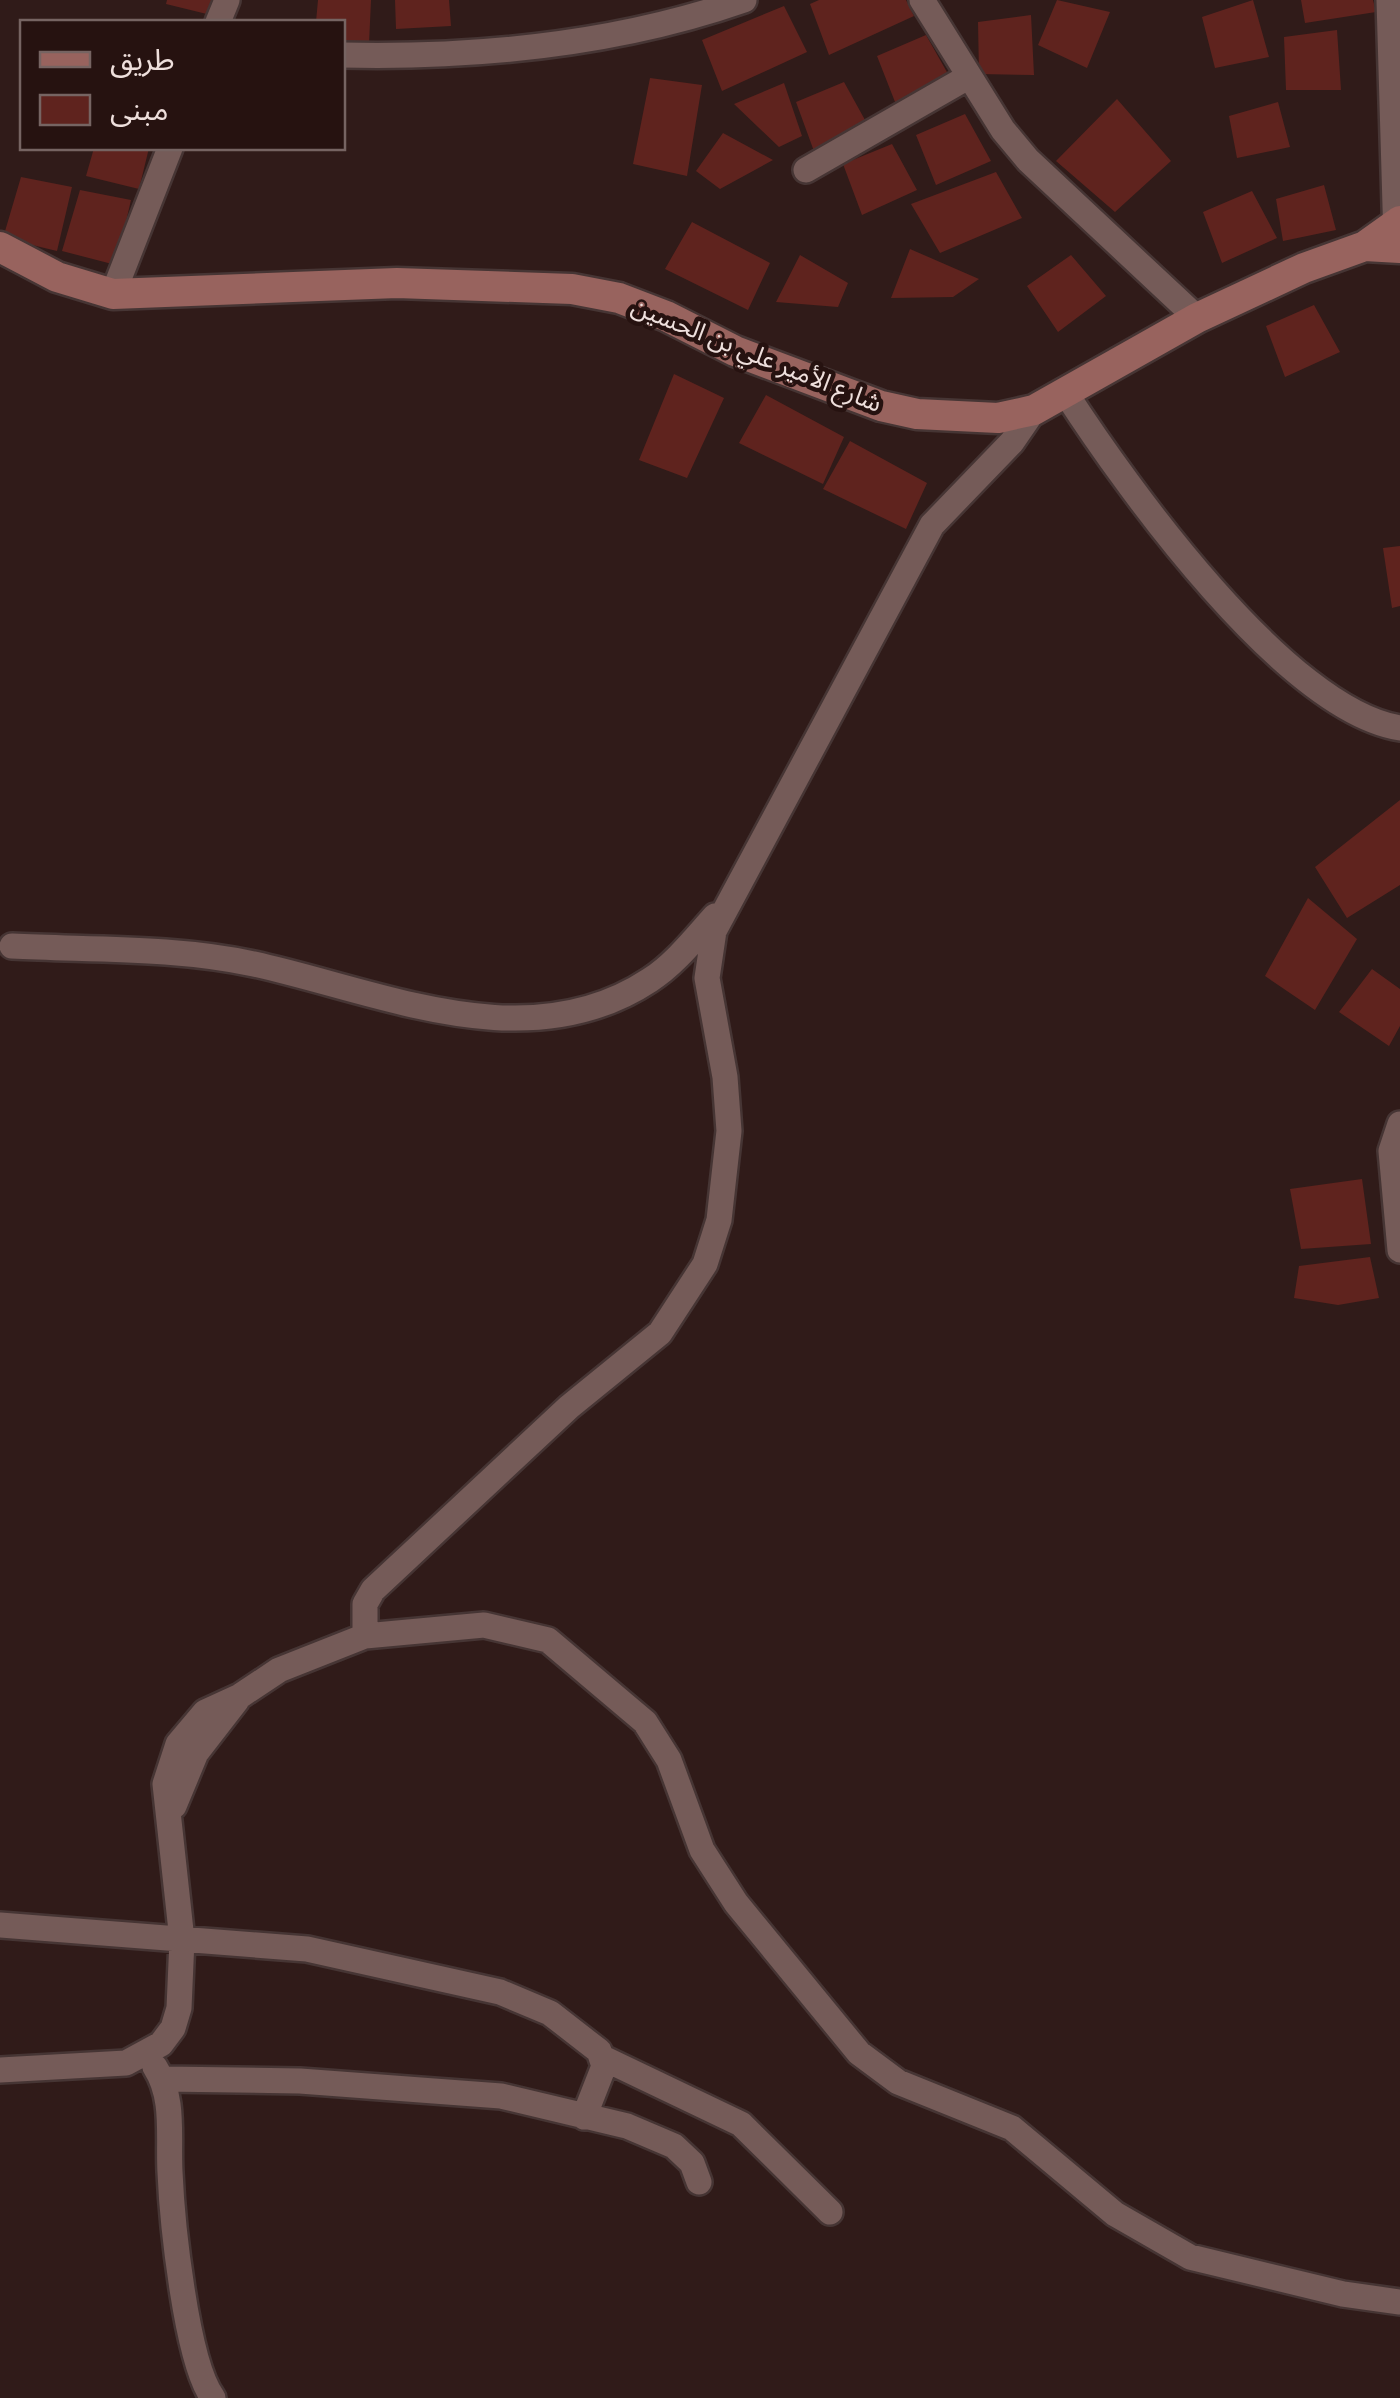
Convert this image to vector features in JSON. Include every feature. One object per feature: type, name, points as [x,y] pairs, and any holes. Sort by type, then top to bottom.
[{"type":"street","points":[[345,56],[463,56],[514,50],[649,29],[744,0]]},
{"type":"street","points":[[922,0],[968,77],[1028,160],[1197,318]]},
{"type":"street","points":[[1389,0],[1398,239]]},
{"type":"street","points":[[806,170],[968,77]]},
{"type":"street","points":[[112,294],[169,150]]},
{"type":"street","name":"شارع الأمير علي بن الحسين","points":[[0,247],[57,277],[112,294],[397,284],[572,289],[651,310],[735,350],[881,406],[960,418],[998,418],[1034,410],[1197,318],[1304,268],[1365,246],[1398,239]]},
{"type":"street","points":[[1066,392],[1144,508],[1267,644],[1334,704],[1376,724],[1400,728]]},
{"type":"street","points":[[364,1636],[365,1604],[373,1590],[569,1407],[660,1333],[705,1264],[719,1220],[729,1131],[725,1078],[707,978],[714,931],[932,525],[1012,442],[1034,410]]},
{"type":"street","points":[[12,946],[153,952],[250,963],[492,1020],[553,1014],[605,1002],[650,980],[732,897]]},
{"type":"street","points":[[1400,1124],[1391,1151],[1400,1250]]},
{"type":"street","points":[[0,2070],[126,2063],[161,2044],[176,2018],[182,1940],[172,1835],[174,1804],[186,1770],[240,1696],[279,1670],[364,1636],[484,1625],[548,1640],[646,1722],[668,1760],[702,1850],[727,1890],[859,2053],[898,2082],[1012,2128],[1115,2214],[1190,2257],[1344,2294],[1400,2302]]},
{"type":"street","points":[[0,1925],[307,1949],[500,1992],[550,2014],[603,2058],[741,2124],[830,2212]]},
{"type":"street","points":[[145,2056],[163,2079],[178,2256],[201,2369],[213,2398]]},
{"type":"street","points":[[584,2117],[603,2058]]},
{"type":"street","points":[[163,2079],[300,2081],[502,2096],[627,2126],[674,2146],[692,2163],[700,2182]]},
{"type":"building","points":[[167,0],[223,0],[219,17],[166,4]]},
{"type":"building","points":[[318,0],[371,0],[369,44],[345,43],[345,20],[316,20]]},
{"type":"building","points":[[395,0],[449,0],[451,26],[396,29]]},
{"type":"building","points":[[819,0],[906,0],[914,16],[829,55],[810,4]]},
{"type":"building","points":[[1057,0],[1110,12],[1087,68],[1038,45]]},
{"type":"building","points":[[1253,0],[1269,57],[1215,68],[1202,17]]},
{"type":"building","points":[[1301,0],[1373,0],[1376,12],[1305,23]]},
{"type":"building","points":[[784,6],[807,52],[722,91],[702,40]]},
{"type":"building","points":[[1031,15],[1034,75],[979,74],[978,22]]},
{"type":"building","points":[[1337,30],[1341,90],[1286,90],[1284,37]]},
{"type":"building","points":[[926,35],[952,81],[897,107],[877,56]]},
{"type":"building","points":[[650,78],[702,85],[687,176],[633,164]]},
{"type":"building","points":[[844,82],[870,129],[815,154],[796,102]]},
{"type":"building","points":[[784,83],[802,136],[779,147],[734,104]]},
{"type":"building","points":[[1117,99],[1171,161],[1115,212],[1056,161]]},
{"type":"building","points":[[1278,102],[1290,147],[1237,158],[1229,116]]},
{"type":"building","points":[[965,114],[991,161],[936,185],[916,135]]},
{"type":"building","points":[[723,133],[773,160],[720,189],[696,171]]},
{"type":"building","points":[[892,144],[917,190],[862,215],[843,164]]},
{"type":"building","points":[[93,150],[149,150],[139,189],[86,176]]},
{"type":"building","points":[[996,172],[1022,218],[940,253],[911,204]]},
{"type":"building","points":[[21,177],[72,187],[57,251],[3,238]]},
{"type":"building","points":[[1324,185],[1336,230],[1283,241],[1276,199]]},
{"type":"building","points":[[80,190],[131,200],[116,265],[62,251]]},
{"type":"building","points":[[1252,191],[1277,238],[1222,263],[1203,212]]},
{"type":"building","points":[[692,222],[770,263],[748,310],[665,269]]},
{"type":"building","points":[[910,249],[979,279],[953,297],[891,298]]},
{"type":"building","points":[[800,255],[848,283],[838,307],[776,302]]},
{"type":"building","points":[[1071,255],[1106,296],[1058,332],[1027,286]]},
{"type":"building","points":[[1314,305],[1340,352],[1285,377],[1266,326]]},
{"type":"building","points":[[674,374],[724,398],[687,478],[639,460]]},
{"type":"building","points":[[766,395],[844,437],[823,484],[739,443]]},
{"type":"building","points":[[850,441],[927,483],[906,529],[823,489]]},
{"type":"building","points":[[1400,546],[1400,606],[1392,608],[1383,548]]},
{"type":"building","points":[[1400,800],[1400,885],[1347,918],[1315,867]]},
{"type":"building","points":[[1308,898],[1357,939],[1315,1010],[1265,976]]},
{"type":"building","points":[[1372,969],[1400,989],[1400,1026],[1389,1046],[1339,1012]]},
{"type":"building","points":[[1362,1179],[1371,1244],[1301,1249],[1290,1189]]},
{"type":"building","points":[[1370,1257],[1379,1298],[1338,1305],[1294,1298],[1299,1266]]}]
